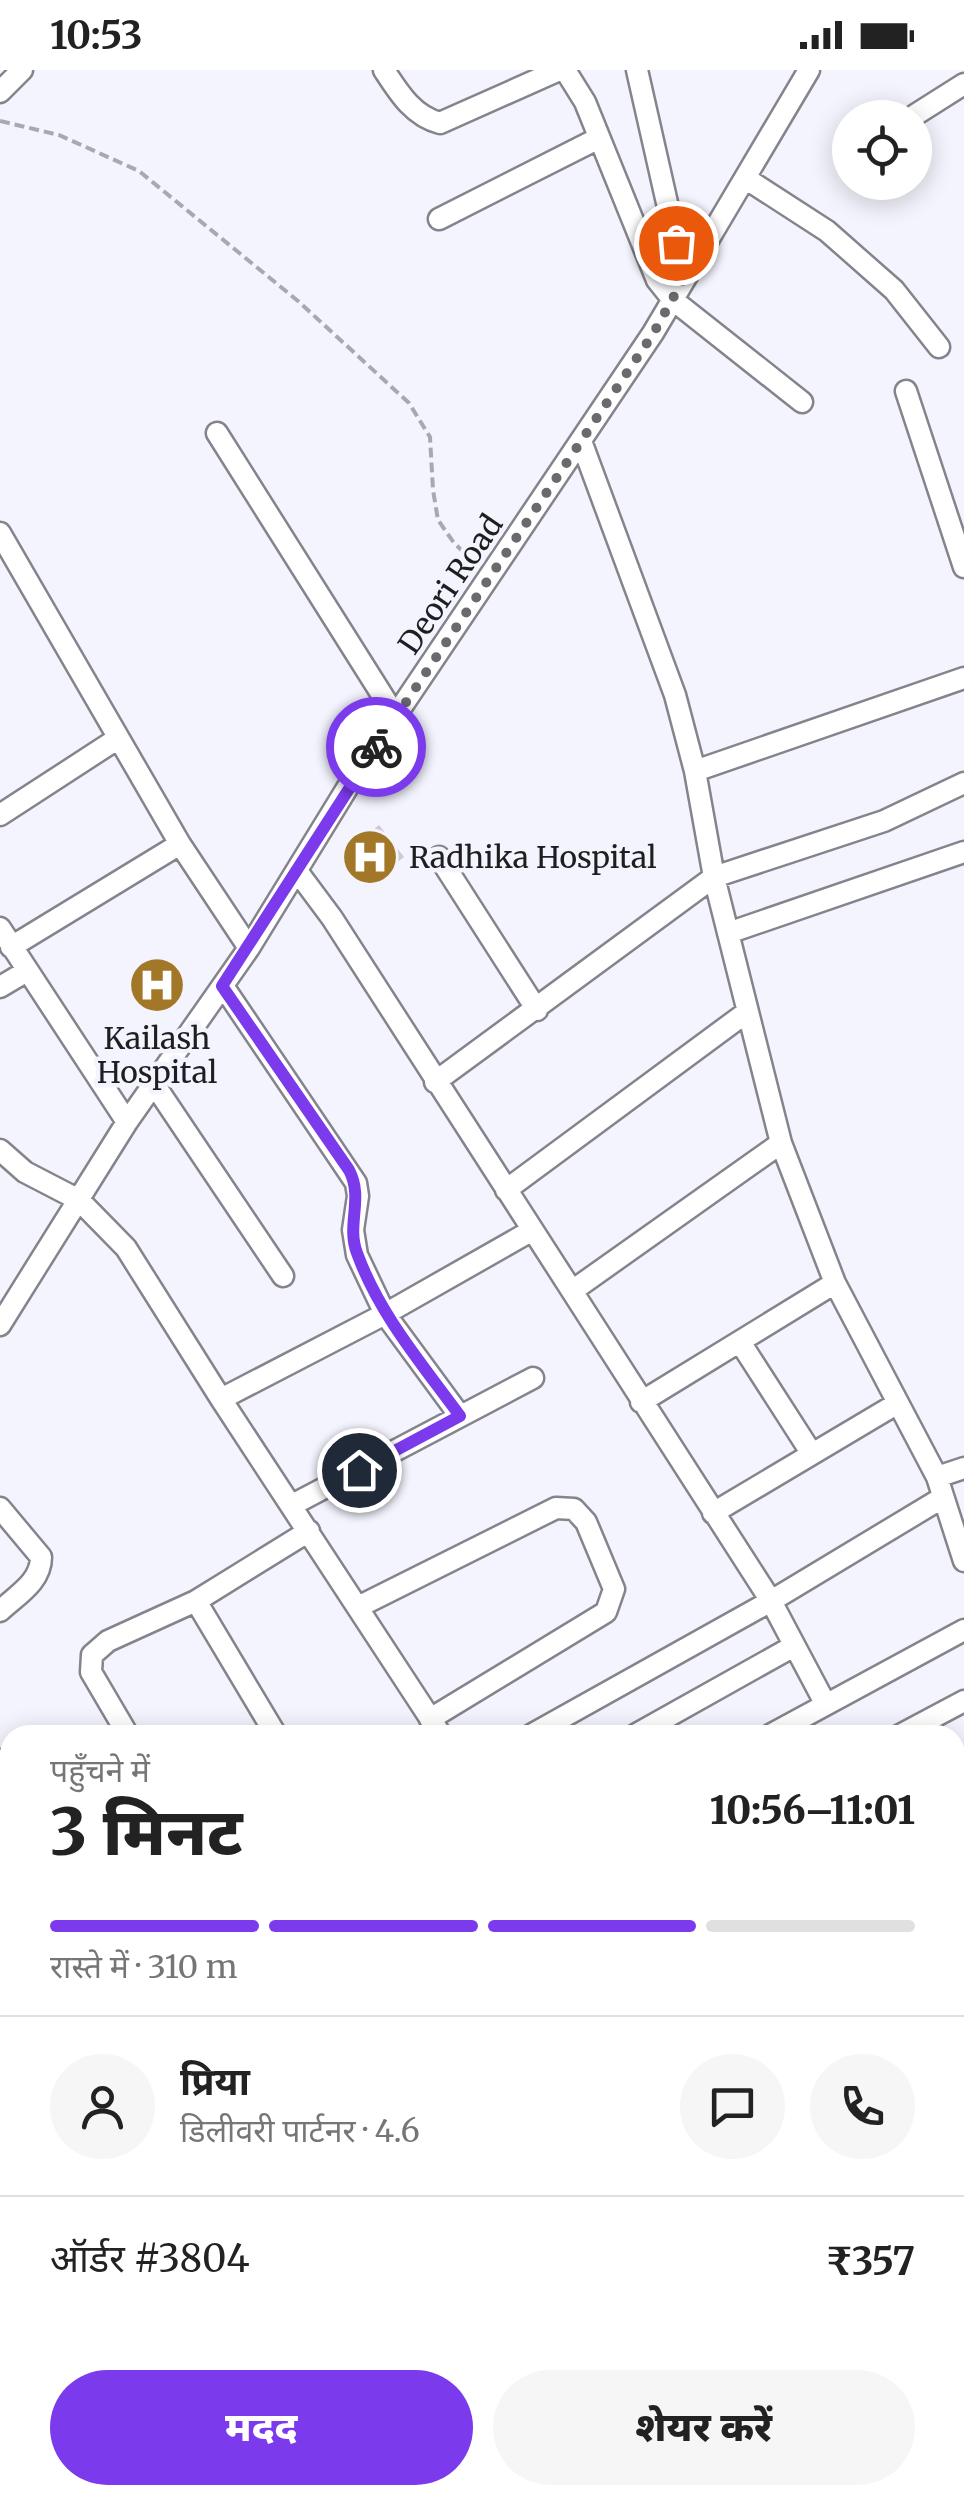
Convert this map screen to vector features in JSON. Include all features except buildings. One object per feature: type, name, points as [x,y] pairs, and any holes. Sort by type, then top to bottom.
[{"type":"street","points":[[0,92],[22,70]]},
{"type":"street","points":[[384,70],[404,99],[426,120],[440,124],[562,70],[586,102],[657,280],[673,300],[802,402]]},
{"type":"street","points":[[637,70],[684,278]]},
{"type":"street","name":"Deori Road","points":[[0,1326],[127,1122],[250,948],[396,718],[673,300],[809,70]]},
{"type":"street","points":[[932,104],[964,84]]},
{"type":"street","points":[[439,219],[599,138]]},
{"type":"street","points":[[745,178],[827,232],[894,290],[939,347]]},
{"type":"street","points":[[906,392],[964,567]]},
{"type":"street","points":[[217,432],[396,718]]},
{"type":"street","points":[[581,442],[675,695],[695,771],[714,877],[781,1144],[835,1283],[939,1488],[964,1561]]},
{"type":"street","points":[[0,533],[6,560],[180,844],[250,948]]},
{"type":"street","points":[[695,771],[964,678]]},
{"type":"street","points":[[0,815],[117,738]]},
{"type":"street","points":[[435,1082],[714,877],[884,821],[964,784]]},
{"type":"street","points":[[12,947],[180,844]]},
{"type":"street","points":[[728,933],[964,852]]},
{"type":"street","points":[[439,857],[536,1010]]},
{"type":"street","points":[[297,872],[332,918],[530,1232],[771,1601],[825,1703]]},
{"type":"street","points":[[0,928],[127,1122]]},
{"type":"street","points":[[0,987],[27,970]]},
{"type":"street","points":[[222,986],[356,1183],[354,1242],[385,1314],[460,1416]]},
{"type":"street","points":[[506,1190],[748,1012]]},
{"type":"street","points":[[154,1084],[283,1276]]},
{"type":"street","points":[[572,1291],[781,1144]]},
{"type":"street","points":[[0,1150],[25,1172],[79,1200],[126,1248],[220,1400],[435,1725]]},
{"type":"street","points":[[220,1400],[385,1314],[530,1232]]},
{"type":"street","points":[[641,1402],[835,1283]]},
{"type":"street","points":[[740,1342],[812,1454]]},
{"type":"street","points":[[292,1505],[533,1378]]},
{"type":"street","points":[[713,1513],[898,1403]]},
{"type":"street","points":[[549,1725],[771,1601],[964,1468]]},
{"type":"street","points":[[0,1508],[41,1558],[41,1565],[32,1582],[0,1611]]},
{"type":"street","points":[[358,1607],[556,1508],[574,1509],[586,1522],[614,1589],[606,1612],[439,1725]]},
{"type":"street","points":[[122,1725],[91,1672],[92,1656],[108,1642],[196,1601],[309,1531]]},
{"type":"street","points":[[196,1601],[270,1725]]},
{"type":"street","points":[[787,1725],[964,1630]]},
{"type":"street","points":[[653,1725],[794,1646]]},
{"type":"street","points":[[919,1725],[964,1701]]},
{"type":"path","points":[[0,122],[59,134],[139,172],[298,301],[409,403],[430,437],[438,520],[454,542],[491,578]]},
{"type":"way so far","points":[[376,747],[653,334],[684,278],[676,243]]},
{"type":"place","name":"Radhika Hospital","points":[[370,857]]},
{"type":"place","name":"Kailash Hospital","points":[[157,985]]},
{"type":"route","points":[[359,1470],[460,1416],[385,1314],[357,1255],[353,1230],[358,1196],[349,1170],[222,986],[376,747]]}]
